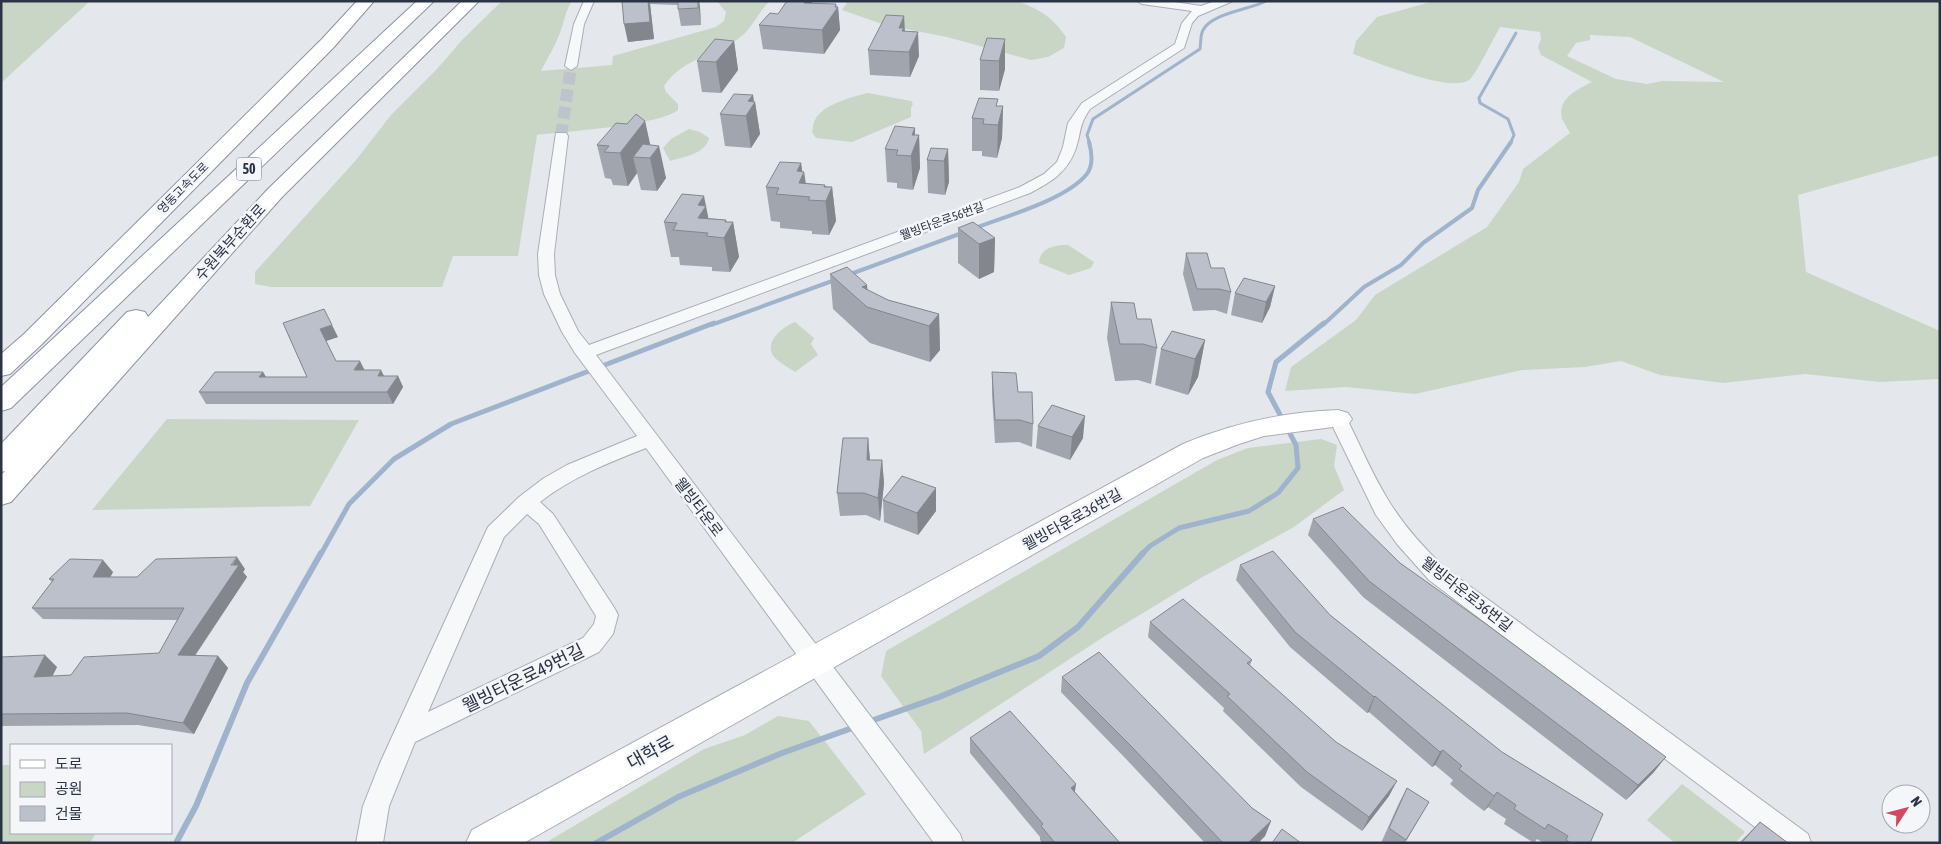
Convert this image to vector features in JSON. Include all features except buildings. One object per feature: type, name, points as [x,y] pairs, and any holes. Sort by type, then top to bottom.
[{"type":"main road","name":"영동고속도로","points":[[72,337],[234,166],[357,46],[408,1]]},
{"type":"main road","name":"영동고속도로","points":[[1,402],[426,1]]},
{"type":"main road","name":"수원북부순환로","points":[[1,462],[248,197],[455,1]]},
{"type":"main road","name":"수원북부순환로","points":[[1,494],[275,193],[471,1]]},
{"type":"main road","name":"영동고속도로","points":[[1,368],[328,43],[365,3]]},
{"type":"main road","name":"웰빙타운로36번길","points":[[814,660],[1192,451],[1222,438],[1262,427],[1307,420],[1338,419]]},
{"type":"main road","name":"대학로","points":[[486,843],[814,660]]},
{"type":"street","points":[[571,66],[579,24],[590,1]]},
{"type":"street","points":[[1142,1],[1202,9],[1228,1]]},
{"type":"street","name":"웰빙타운로56번길","points":[[587,358],[1025,190],[1049,176],[1062,164],[1070,147],[1074,123],[1086,106],[1180,46],[1186,33],[1186,25],[1191,17],[1202,9]]},
{"type":"street","name":"웰빙타운로","points":[[561,136],[546,254],[547,275],[552,294],[570,332],[587,358],[950,843]]},
{"type":"street","name":"웰빙타운로36번길","points":[[1338,419],[1377,499],[1414,552],[1437,574],[1798,843]]},
{"type":"street","points":[[369,843],[376,806],[405,735],[495,533],[526,502],[551,483],[574,470],[648,439]]},
{"type":"street","name":"웰빙타운로49번길","points":[[405,735],[591,645],[605,627],[607,615],[567,551],[546,520],[526,502]]},
{"type":"green space","points":[[1,1],[90,1],[1,83]]},
{"type":"green space","points":[[502,1],[572,1],[558,39],[541,71],[612,65],[613,56],[716,27],[724,21],[726,12],[717,1],[770,1],[743,35],[734,42],[691,62],[672,76],[664,86],[666,92],[678,104],[678,110],[667,116],[633,124],[537,135],[518,256],[453,256],[442,287],[271,287],[255,284],[255,272],[356,160],[391,115]]},
{"type":"green space","points":[[848,1],[1017,1],[1039,11],[1056,24],[1066,37],[1064,48],[1048,57],[1031,60],[947,37],[885,25],[842,10]]},
{"type":"green space","points":[[1434,1],[1940,1],[1940,155],[1798,195],[1806,272],[1940,331],[1940,379],[1880,382],[1805,374],[1723,383],[1660,375],[1621,361],[1585,367],[1522,370],[1415,394],[1346,387],[1285,391],[1291,367],[1356,320],[1375,295],[1487,227],[1519,182],[1523,169],[1570,133],[1562,119],[1562,105],[1565,100],[1580,88],[1592,82],[1541,55],[1538,47],[1541,39],[1540,32],[1500,27],[1469,80],[1459,83],[1446,83],[1412,75],[1353,54],[1356,41],[1377,17]],"holes":[[[1590,35],[1630,37],[1724,82],[1662,81],[1647,84],[1616,79],[1567,56],[1576,43],[1590,40]]]},
{"type":"green space","points":[[868,93],[911,101],[913,104],[911,117],[852,142],[816,138],[812,132],[815,120],[819,114],[838,102]]},
{"type":"green space","points":[[689,129],[700,132],[709,138],[707,143],[693,154],[670,161],[663,148],[671,139]]},
{"type":"green space","points":[[1068,245],[1094,262],[1091,268],[1069,275],[1039,263],[1045,250],[1053,246]]},
{"type":"green space","points":[[795,322],[814,338],[811,344],[818,355],[795,372],[775,358],[771,346],[772,341],[780,331]]},
{"type":"green space","points":[[167,419],[359,420],[310,506],[92,510]]},
{"type":"green space","points":[[1321,439],[1337,445],[1334,466],[1344,490],[1294,527],[1199,579],[1105,636],[924,754],[921,731],[881,676],[886,651],[1217,460],[1248,448]]},
{"type":"green space","points":[[778,716],[809,721],[866,794],[792,843],[545,843],[704,749],[745,735]]},
{"type":"green space","points":[[1,765],[10,765],[10,834],[95,834],[90,843],[1,843]]},
{"type":"green space","points":[[1682,784],[1745,832],[1735,843],[1675,843],[1647,820]]},
{"type":"waterway","points":[[1090,144],[1087,135],[1093,119],[1200,49],[1202,32],[1208,24],[1222,16],[1266,1]]},
{"type":"waterway","points":[[1511,142],[1514,135],[1508,119],[1480,103],[1479,98],[1516,33]]},
{"type":"waterway","points":[[975,228],[1050,200],[1076,184],[1086,175],[1090,168],[1089,142]]},
{"type":"waterway","points":[[1323,325],[1364,287],[1401,265],[1423,243],[1472,208],[1478,190],[1511,142]]},
{"type":"waterway","points":[[848,275],[962,233]]},
{"type":"waterway","points":[[711,325],[835,280]]},
{"type":"waterway","points":[[321,554],[349,504],[394,459],[451,424],[714,323]]},
{"type":"waterway","points":[[1143,553],[1150,546],[1179,528],[1249,511],[1278,493],[1298,468],[1296,445],[1268,392],[1276,362],[1324,323]]},
{"type":"waterway","points":[[176,843],[196,806],[247,683],[321,553]]},
{"type":"waterway","points":[[868,722],[939,697],[1039,656],[1078,627],[1143,553]]},
{"type":"waterway","points":[[596,843],[678,797],[782,753],[855,727]]},
{"type":"tunnel","points":[[561,136],[571,66]]}]
